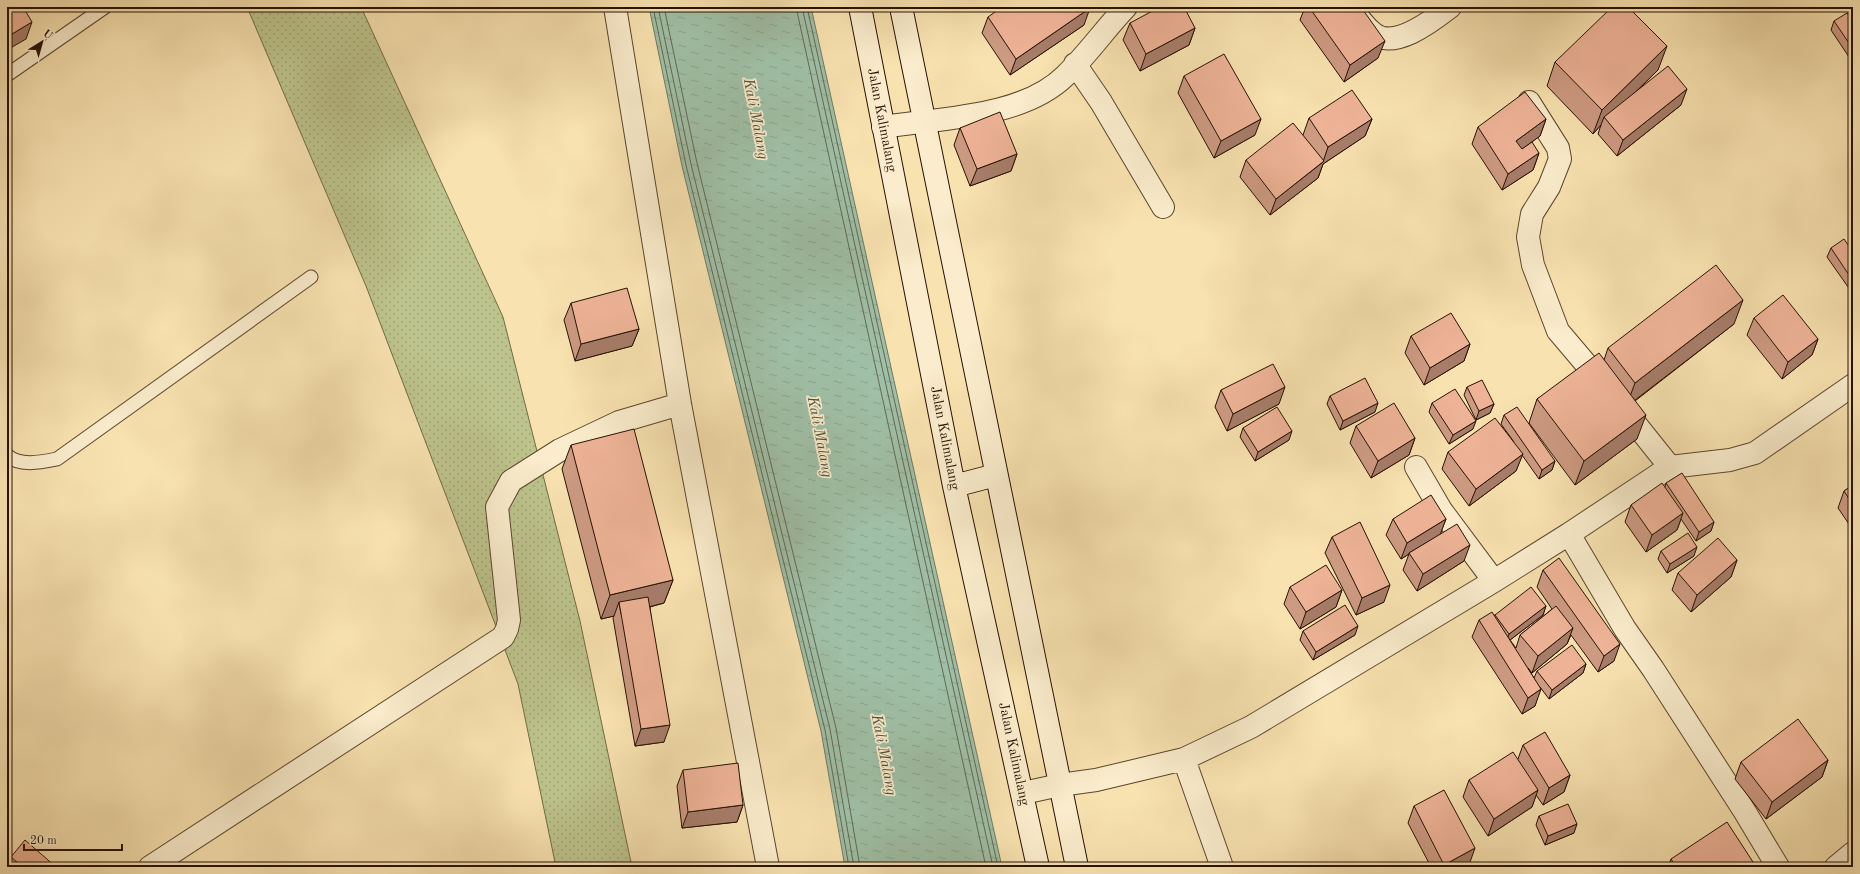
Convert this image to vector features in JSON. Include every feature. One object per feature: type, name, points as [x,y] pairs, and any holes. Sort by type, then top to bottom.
[{"type":"street","points":[[615,7],[680,404],[768,867]]},
{"type":"street","name":"Jalan Kalimalang","points":[[860,7],[954,486],[1023,793],[1038,867]]},
{"type":"street","points":[[901,7],[1077,867]]},
{"type":"street","points":[[883,127],[925,120],[962,118],[1016,104],[1041,93],[1065,76],[1126,7]]},
{"type":"street","points":[[1351,7],[1374,34],[1389,39],[1409,34],[1430,22],[1450,7]]},
{"type":"street","points":[[1075,64],[1101,102],[1163,207]]},
{"type":"street","points":[[1529,102],[1558,148],[1560,159],[1549,187],[1532,214],[1528,237],[1533,265],[1555,324],[1558,331],[1614,397],[1670,467]]},
{"type":"street","points":[[1023,793],[1060,785],[1096,780],[1184,760],[1251,727],[1494,581],[1569,534],[1670,467],[1730,460],[1755,453],[1853,385]]},
{"type":"street","points":[[150,867],[503,637],[509,620],[497,506],[511,480],[560,450],[619,422],[680,404]]},
{"type":"street","points":[[1416,467],[1441,510],[1494,581]]},
{"type":"street","points":[[954,486],[996,475]]},
{"type":"street","points":[[1569,534],[1625,629],[1654,669],[1733,792],[1778,867]]},
{"type":"street","points":[[1184,760],[1222,867]]},
{"type":"street","points":[[1836,867],[1853,853]]},
{"type":"lane","points":[[7,75],[105,7]]},
{"type":"lane","points":[[7,455],[11,459],[36,463],[56,459],[311,277]]},
{"type":"shaded area","points":[[247,7],[361,7],[503,317],[580,621],[632,867],[556,867],[518,684],[366,286]]},
{"type":"water","name":"Kali Malang","points":[[649,7],[811,7],[1002,867],[845,867],[821,731],[682,166]]},
{"type":"building","points":[[7,7],[23,7],[32,22],[7,37]]},
{"type":"building","points":[[1002,7],[1090,8],[1016,59],[988,17]]},
{"type":"building","points":[[1160,7],[1184,7],[1195,28],[1146,54],[1130,23]]},
{"type":"building","points":[[1309,7],[1361,7],[1385,41],[1350,65]]},
{"type":"building","points":[[1612,7],[1628,7],[1667,46],[1602,110],[1555,62]]},
{"type":"building","points":[[1847,13],[1853,21],[1853,49],[1834,21]]},
{"type":"building","points":[[1224,54],[1261,119],[1221,141],[1184,76]]},
{"type":"building","points":[[1668,66],[1687,89],[1623,140],[1604,117]]},
{"type":"building","points":[[1352,90],[1372,119],[1328,147],[1309,118]]},
{"type":"building","points":[[1525,92],[1546,119],[1516,141],[1522,149],[1532,142],[1539,153],[1508,174],[1478,127]]},
{"type":"building","points":[[1000,112],[1017,154],[977,169],[960,128]]},
{"type":"building","points":[[1293,123],[1324,161],[1276,199],[1246,160]]},
{"type":"building","points":[[1844,239],[1853,252],[1853,281],[1831,248]]},
{"type":"building","points":[[1716,265],[1743,300],[1635,383],[1608,348]]},
{"type":"building","points":[[627,288],[639,329],[581,344],[571,303]]},
{"type":"building","points":[[1783,295],[1818,339],[1788,362],[1754,318]]},
{"type":"building","points":[[1451,313],[1470,344],[1430,368],[1411,336]]},
{"type":"building","points":[[1599,353],[1646,415],[1584,461],[1537,399]]},
{"type":"building","points":[[1273,364],[1285,387],[1233,414],[1221,390]]},
{"type":"building","points":[[1365,378],[1378,403],[1343,421],[1330,396]]},
{"type":"building","points":[[1482,380],[1494,404],[1479,411],[1467,387]]},
{"type":"building","points":[[1455,389],[1476,421],[1453,435],[1432,403]]},
{"type":"building","points":[[1394,403],[1415,438],[1378,461],[1356,426]]},
{"type":"building","points":[[1277,407],[1292,431],[1258,452],[1243,428]]},
{"type":"building","points":[[1517,407],[1555,461],[1542,470],[1504,415]]},
{"type":"building","points":[[1495,418],[1523,454],[1476,489],[1448,452]]},
{"type":"building","points":[[634,429],[673,580],[610,595],[571,445]]},
{"type":"building","points":[[1682,473],[1714,522],[1699,532],[1666,483]]},
{"type":"building","points":[[1662,483],[1683,513],[1652,535],[1631,505]]},
{"type":"building","points":[[1853,485],[1853,505],[1844,491]]},
{"type":"building","points":[[1431,495],[1446,519],[1407,543],[1393,519]]},
{"type":"building","points":[[1360,522],[1390,585],[1362,598],[1332,537]]},
{"type":"building","points":[[1457,524],[1470,545],[1423,574],[1409,553]]},
{"type":"building","points":[[1688,533],[1697,547],[1670,564],[1661,551]]},
{"type":"building","points":[[1718,538],[1737,560],[1697,595],[1678,573]]},
{"type":"building","points":[[1559,558],[1620,644],[1604,656],[1543,570]]},
{"type":"building","points":[[1326,565],[1342,590],[1306,612],[1290,587]]},
{"type":"building","points":[[1531,587],[1546,606],[1509,634],[1495,615]]},
{"type":"building","points":[[648,597],[670,725],[641,729],[619,602]]},
{"type":"building","points":[[1345,605],[1358,626],[1316,652],[1303,631]]},
{"type":"building","points":[[1556,606],[1573,628],[1538,656],[1520,635]]},
{"type":"building","points":[[1492,612],[1541,689],[1528,698],[1479,620]]},
{"type":"building","points":[[1572,645],[1586,664],[1552,690],[1537,671]]},
{"type":"building","points":[[1798,719],[1828,760],[1772,802],[1741,762]]},
{"type":"building","points":[[1545,732],[1570,775],[1549,788],[1523,745]]},
{"type":"building","points":[[1513,752],[1538,790],[1494,819],[1469,780]]},
{"type":"building","points":[[738,763],[743,805],[688,812],[683,770]]},
{"type":"building","points":[[1444,790],[1475,848],[1444,865],[1414,806]]},
{"type":"building","points":[[1568,804],[1577,824],[1548,836],[1539,816]]},
{"type":"building","points":[[1727,822],[1753,862],[1745,867],[1676,867],[1671,859]]},
{"type":"building","points":[[25,840],[56,867],[23,867],[11,857]]}]
